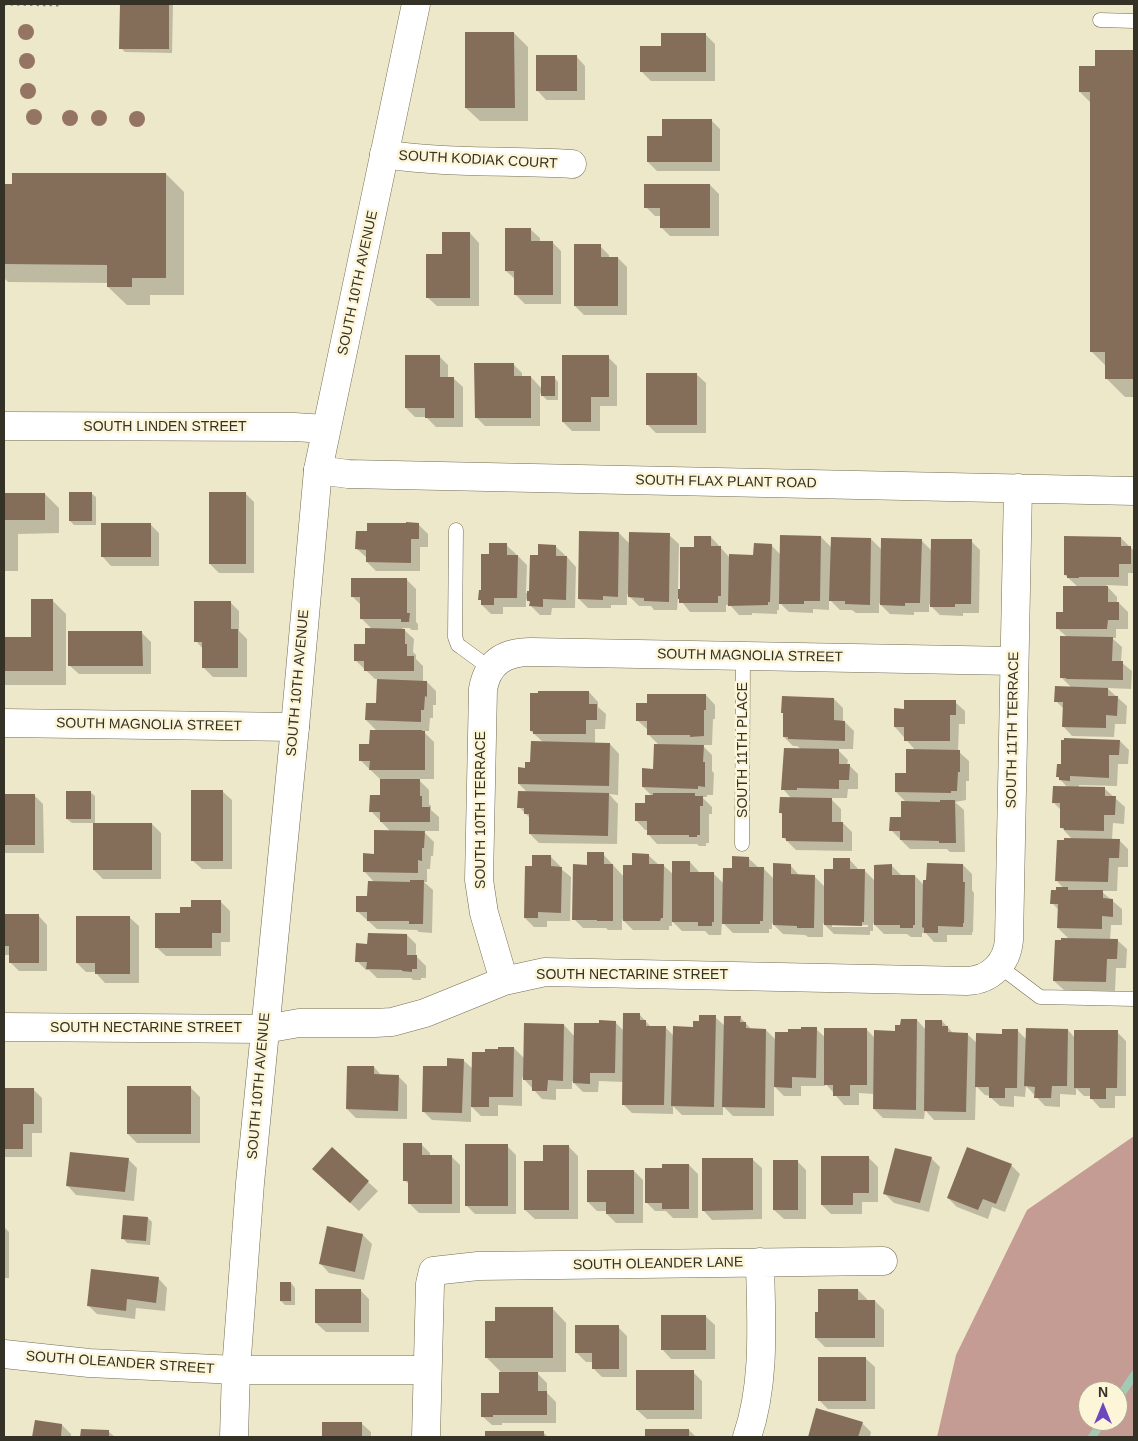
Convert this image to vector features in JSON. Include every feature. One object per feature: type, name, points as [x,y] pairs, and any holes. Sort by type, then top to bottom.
[{"type":"street","name":"SOUTH 10TH AVENUE","points":[[234,1437],[236,1370],[250,1183],[295,727],[318,470],[416,4]]},
{"type":"street","name":"SOUTH KODIAK COURT","points":[[384,154],[415,159],[572,164]]},
{"type":"street","name":"SOUTH LINDEN STREET","points":[[4,426],[285,427],[326,429]]},
{"type":"street","name":"SOUTH FLAX PLANT ROAD","points":[[318,470],[348,474],[1134,491]]},
{"type":"street","name":"SOUTH 11TH TERRACE","points":[[998,968],[1006,954],[1009,940],[1018,488]]},
{"type":"street","name":"SOUTH MAGNOLIA STREET","points":[[491,669],[503,658],[519,652],[1014,660]]},
{"type":"street","name":"SOUTH 10TH TERRACE","points":[[491,669],[484,682],[483,692],[479,880],[484,913],[504,980]]},
{"type":"street","name":"SOUTH MAGNOLIA STREET","points":[[4,723],[295,727]]},
{"type":"street","name":"SOUTH NECTARINE STREET","points":[[4,1027],[264,1029],[299,1023],[392,1022],[425,1013],[504,980],[545,972],[971,980],[985,977],[998,968]]},
{"type":"street","name":"SOUTH OLEANDER LANE","points":[[427,1370],[430,1284],[433,1271],[478,1266],[884,1261]]},
{"type":"street","points":[[747,1437],[755,1406],[760,1355],[762,1325],[760,1262]]},
{"type":"street","name":"SOUTH OLEANDER STREET","points":[[4,1354],[89,1362],[236,1370]]},
{"type":"street","points":[[236,1370],[427,1370],[426,1437]]},
{"type":"lane","points":[[1100,20],[1134,21]]},
{"type":"lane","points":[[456,530],[455,636],[458,645],[491,669]]},
{"type":"lane","name":"SOUTH 11TH PLACE","points":[[742,844],[743,656]]},
{"type":"lane","points":[[998,968],[1040,997],[1134,999]]},
{"type":"path","points":[[4,4],[59,4]]},
{"type":"shaded area","points":[[1134,1136],[1134,1437],[937,1437],[956,1355],[1027,1210]]},
{"type":"building","points":[[120,4],[169,4],[169,49],[119,49]]},
{"type":"building","points":[[465,32],[514,32],[515,108],[465,108]]},
{"type":"building","points":[[661,33],[706,33],[706,72],[640,72],[640,46],[661,46]]},
{"type":"building","points":[[1095,50],[1134,50],[1134,379],[1105,379],[1105,352],[1090,352],[1090,92],[1079,92],[1079,66],[1095,66]]},
{"type":"building","points":[[536,55],[577,55],[577,91],[536,91]]},
{"type":"building","points":[[662,119],[712,119],[712,162],[647,162],[647,136],[662,136]]},
{"type":"building","points":[[12,173],[166,173],[166,278],[132,278],[132,287],[107,287],[107,265],[4,264],[4,184],[12,184]]},
{"type":"building","points":[[644,184],[710,184],[710,228],[660,228],[660,208],[644,208]]},
{"type":"building","points":[[505,228],[531,228],[531,241],[553,241],[553,295],[514,295],[514,271],[505,271]]},
{"type":"building","points":[[442,232],[470,232],[470,298],[426,298],[426,254],[442,254]]},
{"type":"building","points":[[574,244],[601,244],[601,257],[618,257],[618,306],[574,306]]},
{"type":"building","points":[[405,355],[440,355],[440,377],[454,377],[454,418],[425,418],[425,408],[405,408]]},
{"type":"building","points":[[562,355],[609,355],[609,397],[591,397],[591,422],[562,422]]},
{"type":"building","points":[[474,363],[514,363],[514,376],[531,376],[531,418],[475,418]]},
{"type":"building","points":[[646,373],[697,373],[697,425],[646,425]]},
{"type":"building","points":[[541,376],[555,376],[555,396],[541,396]]},
{"type":"building","points":[[69,492],[92,492],[92,521],[69,521]]},
{"type":"building","points":[[209,492],[246,492],[246,564],[209,564]]},
{"type":"building","points":[[4,493],[45,493],[45,520],[4,520]]},
{"type":"building","points":[[101,523],[151,523],[151,557],[101,557]]},
{"type":"building","points":[[367,523],[419,523],[419,539],[411,539],[411,563],[366,562],[366,550],[355,549],[356,531],[367,531]]},
{"type":"building","points":[[579,531],[619,532],[618,597],[603,596],[603,600],[578,599]]},
{"type":"building","points":[[629,532],[670,533],[669,602],[644,601],[644,598],[628,597]]},
{"type":"building","points":[[780,535],[821,536],[820,601],[804,601],[804,604],[779,604]]},
{"type":"building","points":[[694,536],[711,536],[711,546],[721,546],[721,596],[718,596],[718,603],[679,603],[680,547],[694,547]]},
{"type":"building","points":[[1064,536],[1121,537],[1121,546],[1131,546],[1131,564],[1119,564],[1119,577],[1067,578],[1067,575],[1064,575]]},
{"type":"building","points":[[831,537],[871,538],[870,605],[845,604],[845,601],[829,601]]},
{"type":"building","points":[[881,538],[922,539],[920,603],[905,603],[905,606],[880,605]]},
{"type":"building","points":[[931,539],[972,539],[971,604],[955,604],[955,607],[930,607]]},
{"type":"building","points":[[489,543],[507,543],[507,555],[518,555],[517,598],[494,598],[494,605],[481,605],[481,600],[478,600],[479,590],[481,590],[481,554],[489,554]]},
{"type":"building","points":[[754,543],[772,544],[770,602],[768,602],[768,605],[728,606],[729,554],[753,555]]},
{"type":"building","points":[[538,544],[556,545],[556,556],[567,556],[566,600],[543,599],[543,607],[529,606],[530,601],[527,601],[530,555],[538,555]]},
{"type":"building","points":[[351,578],[407,578],[407,613],[410,613],[409,622],[401,622],[401,619],[360,619],[360,597],[351,597]]},
{"type":"building","points":[[1063,586],[1108,586],[1108,602],[1119,602],[1119,620],[1108,620],[1107,629],[1056,629],[1056,612],[1063,612]]},
{"type":"building","points":[[31,599],[53,599],[53,671],[4,671],[4,637],[31,637]]},
{"type":"building","points":[[194,601],[231,601],[231,629],[238,629],[238,668],[202,668],[202,642],[194,642]]},
{"type":"building","points":[[365,628],[405,629],[407,656],[414,656],[414,671],[364,671],[364,661],[354,661],[354,644],[365,644]]},
{"type":"building","points":[[68,631],[142,631],[143,666],[68,666]]},
{"type":"building","points":[[1060,636],[1113,637],[1112,661],[1123,661],[1123,680],[1060,678]]},
{"type":"building","points":[[377,679],[427,681],[427,697],[425,696],[424,710],[421,710],[421,722],[365,720],[366,703],[376,703]]},
{"type":"building","points":[[1055,686],[1108,688],[1108,696],[1118,696],[1117,716],[1106,715],[1106,728],[1062,727],[1063,702],[1054,702]]},
{"type":"building","points":[[538,691],[589,691],[589,704],[597,704],[597,720],[586,720],[586,734],[533,734],[533,731],[530,731],[530,693],[538,693]]},
{"type":"building","points":[[647,694],[706,694],[704,736],[647,735],[647,721],[636,721],[636,703],[647,703]]},
{"type":"building","points":[[782,696],[834,698],[834,720],[845,721],[845,741],[788,739],[788,737],[783,737]]},
{"type":"building","points":[[904,700],[956,700],[956,715],[950,715],[950,741],[904,741],[904,727],[894,727],[894,708],[904,709]]},
{"type":"building","points":[[370,730],[425,731],[425,770],[369,770],[370,761],[359,761],[359,744],[369,744]]},
{"type":"building","points":[[1064,738],[1120,740],[1119,755],[1109,755],[1109,778],[1070,776],[1070,781],[1059,780],[1059,777],[1056,777],[1057,764],[1061,764],[1061,740],[1064,740]]},
{"type":"building","points":[[531,741],[610,743],[609,786],[518,784],[518,767],[525,768],[525,762],[530,762]]},
{"type":"building","points":[[654,744],[704,745],[705,787],[698,786],[698,789],[642,787],[642,768],[653,769]]},
{"type":"building","points":[[784,748],[839,749],[839,764],[850,764],[849,780],[839,780],[839,789],[797,788],[797,790],[781,790]]},
{"type":"building","points":[[906,749],[960,750],[960,772],[958,772],[957,791],[951,791],[951,793],[895,792],[895,773],[906,773]]},
{"type":"building","points":[[380,779],[420,779],[422,807],[430,807],[430,822],[380,822],[380,812],[369,812],[370,795],[380,795]]},
{"type":"building","points":[[1053,786],[1105,787],[1105,796],[1116,796],[1115,815],[1104,815],[1104,831],[1064,830],[1064,828],[1060,828],[1060,803],[1052,803]]},
{"type":"building","points":[[191,790],[223,790],[223,861],[191,861]]},
{"type":"building","points":[[66,791],[91,791],[91,819],[66,819]]},
{"type":"building","points":[[518,791],[609,793],[608,836],[529,834],[529,814],[524,814],[524,808],[517,808]]},
{"type":"building","points":[[653,793],[695,793],[695,796],[703,796],[703,806],[700,806],[700,835],[689,837],[689,835],[647,835],[647,821],[635,821],[635,803],[645,803],[645,795],[653,795]]},
{"type":"building","points":[[4,794],[35,794],[35,845],[4,845]]},
{"type":"building","points":[[780,797],[832,798],[832,822],[843,822],[843,842],[786,841],[786,838],[782,838],[782,813],[779,813]]},
{"type":"building","points":[[940,800],[955,800],[956,843],[900,840],[900,831],[889,831],[890,817],[901,817],[901,801],[940,802]]},
{"type":"building","points":[[93,823],[152,823],[152,870],[93,870]]},
{"type":"building","points":[[374,830],[425,831],[422,861],[418,860],[418,873],[363,872],[363,853],[374,854]]},
{"type":"building","points":[[1064,838],[1120,839],[1119,858],[1109,858],[1108,882],[1055,881],[1057,840],[1064,840]]},
{"type":"building","points":[[587,852],[604,852],[604,864],[613,864],[613,921],[572,920],[573,864],[587,865]]},
{"type":"building","points":[[632,853],[649,854],[649,864],[664,864],[663,918],[660,921],[623,921],[623,865],[632,865]]},
{"type":"building","points":[[532,855],[551,855],[551,866],[562,867],[561,913],[538,912],[538,918],[524,918],[525,866],[532,866]]},
{"type":"building","points":[[732,856],[749,857],[749,867],[764,867],[763,921],[760,921],[760,924],[722,924],[723,868],[732,868]]},
{"type":"building","points":[[833,858],[850,858],[850,869],[865,869],[864,922],[862,922],[862,926],[824,925],[824,869],[833,869]]},
{"type":"building","points":[[672,861],[690,861],[690,872],[714,872],[714,922],[712,922],[712,926],[698,926],[698,922],[672,922]]},
{"type":"building","points":[[773,863],[791,864],[791,874],[815,875],[814,928],[773,925]]},
{"type":"building","points":[[927,863],[963,864],[963,882],[965,882],[963,927],[938,926],[938,933],[924,933],[924,928],[922,927],[923,880],[926,880]]},
{"type":"building","points":[[892,864],[892,875],[915,875],[915,925],[913,925],[913,928],[900,928],[900,925],[874,925],[874,865]]},
{"type":"building","points":[[410,880],[424,880],[423,924],[409,924],[409,921],[367,921],[367,912],[356,912],[356,896],[367,896],[368,881],[410,882]]},
{"type":"building","points":[[1056,887],[1068,887],[1068,890],[1103,890],[1103,898],[1113,899],[1113,917],[1102,916],[1102,929],[1057,928],[1058,904],[1050,904],[1051,890],[1056,890]]},
{"type":"building","points":[[191,900],[221,900],[221,933],[212,933],[212,948],[155,948],[155,913],[180,913],[180,907],[191,907]]},
{"type":"building","points":[[4,914],[39,914],[39,963],[9,963],[9,946],[4,946]]},
{"type":"building","points":[[76,916],[130,916],[130,974],[95,974],[95,963],[76,963]]},
{"type":"building","points":[[368,933],[407,934],[407,955],[417,955],[417,969],[412,969],[412,972],[366,969],[367,962],[355,962],[356,943],[367,944]]},
{"type":"building","points":[[1061,938],[1118,939],[1117,959],[1107,959],[1106,982],[1053,981],[1055,940],[1061,940]]},
{"type":"building","points":[[623,1013],[640,1013],[640,1020],[646,1020],[646,1026],[666,1026],[664,1105],[622,1105]]},
{"type":"building","points":[[699,1015],[716,1015],[714,1107],[671,1106],[673,1026],[693,1027],[693,1021],[699,1021]]},
{"type":"building","points":[[724,1016],[741,1016],[740,1022],[746,1022],[746,1028],[766,1029],[765,1108],[722,1107]]},
{"type":"building","points":[[901,1019],[917,1019],[916,1110],[873,1109],[874,1030],[895,1031],[895,1025],[900,1025]]},
{"type":"building","points":[[599,1020],[616,1021],[615,1073],[590,1073],[590,1084],[573,1083],[574,1023],[599,1023]]},
{"type":"building","points":[[925,1020],[942,1020],[942,1026],[948,1026],[948,1032],[968,1033],[966,1112],[924,1111]]},
{"type":"building","points":[[524,1023],[564,1024],[563,1081],[548,1080],[547,1091],[532,1091],[532,1080],[523,1080]]},
{"type":"building","points":[[801,1027],[817,1027],[816,1078],[792,1077],[792,1088],[774,1087],[775,1032],[788,1032],[788,1029],[801,1029]]},
{"type":"building","points":[[824,1028],[867,1028],[867,1085],[850,1085],[850,1096],[833,1096],[833,1085],[824,1085]]},
{"type":"building","points":[[1026,1028],[1068,1029],[1067,1086],[1052,1086],[1051,1098],[1034,1098],[1035,1087],[1024,1086]]},
{"type":"building","points":[[1002,1029],[1018,1029],[1017,1088],[1005,1088],[1005,1098],[989,1098],[989,1087],[975,1087],[976,1033],[1002,1034]]},
{"type":"building","points":[[1074,1030],[1118,1030],[1117,1088],[1106,1088],[1106,1099],[1090,1099],[1090,1088],[1074,1088]]},
{"type":"building","points":[[498,1047],[514,1047],[513,1097],[489,1097],[489,1107],[471,1107],[472,1052],[485,1052],[485,1049],[498,1049]]},
{"type":"building","points":[[447,1058],[464,1059],[462,1113],[422,1112],[423,1066],[447,1066]]},
{"type":"building","points":[[347,1066],[374,1066],[374,1074],[399,1075],[398,1111],[346,1109]]},
{"type":"building","points":[[127,1086],[191,1086],[191,1134],[127,1134]]},
{"type":"building","points":[[4,1088],[34,1088],[34,1124],[23,1124],[23,1149],[4,1149]]},
{"type":"building","points":[[403,1143],[422,1143],[422,1155],[452,1155],[452,1204],[408,1204],[408,1181],[403,1181]]},
{"type":"building","points":[[465,1144],[508,1144],[508,1206],[465,1206]]},
{"type":"building","points":[[543,1145],[569,1145],[569,1210],[524,1210],[524,1161],[543,1161]]},
{"type":"building","points":[[332,1147],[369,1181],[350,1203],[312,1169]]},
{"type":"building","points":[[967,1147],[1012,1164],[996,1204],[983,1199],[978,1210],[947,1198]]},
{"type":"building","points":[[895,1148],[932,1157],[920,1203],[883,1194]]},
{"type":"building","points":[[70,1152],[129,1158],[125,1192],[66,1186]]},
{"type":"building","points":[[821,1156],[869,1156],[869,1193],[853,1193],[853,1205],[821,1205]]},
{"type":"building","points":[[702,1158],[753,1158],[753,1210],[702,1211]]},
{"type":"building","points":[[773,1160],[798,1160],[798,1210],[773,1210]]},
{"type":"building","points":[[662,1164],[689,1164],[689,1209],[662,1209],[662,1203],[645,1203],[645,1168],[662,1168]]},
{"type":"building","points":[[587,1170],[634,1170],[634,1214],[606,1214],[606,1202],[587,1202]]},
{"type":"building","points":[[123,1215],[148,1217],[146,1241],[121,1239]]},
{"type":"building","points":[[327,1226],[363,1234],[355,1272],[319,1264]]},
{"type":"building","points":[[91,1269],[159,1277],[156,1303],[127,1299],[126,1311],[87,1306]]},
{"type":"building","points":[[280,1282],[291,1282],[291,1301],[280,1301]]},
{"type":"building","points":[[315,1289],[361,1289],[361,1323],[315,1323]]},
{"type":"building","points":[[818,1289],[858,1289],[858,1300],[875,1300],[875,1338],[815,1338],[815,1312],[818,1312]]},
{"type":"building","points":[[495,1307],[553,1307],[553,1358],[485,1358],[485,1321],[495,1321]]},
{"type":"building","points":[[661,1315],[706,1315],[706,1350],[661,1350]]},
{"type":"building","points":[[575,1325],[619,1325],[619,1369],[592,1369],[592,1353],[575,1353]]},
{"type":"building","points":[[818,1357],[866,1357],[866,1401],[818,1401]]},
{"type":"building","points":[[636,1370],[694,1370],[694,1410],[636,1410]]},
{"type":"building","points":[[499,1372],[538,1372],[538,1391],[547,1391],[547,1415],[493,1415],[493,1417],[481,1417],[481,1393],[499,1393]]},
{"type":"building","points":[[816,1408],[863,1422],[858,1437],[808,1437]]},
{"type":"building","points":[[35,1420],[62,1424],[61,1437],[32,1437]]},
{"type":"building","points":[[322,1422],[362,1422],[362,1437],[322,1437]]},
{"type":"building","points":[[81,1429],[109,1430],[109,1437],[80,1437]]},
{"type":"building","points":[[645,1429],[689,1429],[689,1437],[645,1437]]},
{"type":"building","points":[[485,1431],[544,1431],[544,1437],[485,1437]]},
{"type":"waterway","points":[[1128,1384],[1134,1375]]},
{"type":"waterway","points":[[1092,1437],[1096,1431]]}]
